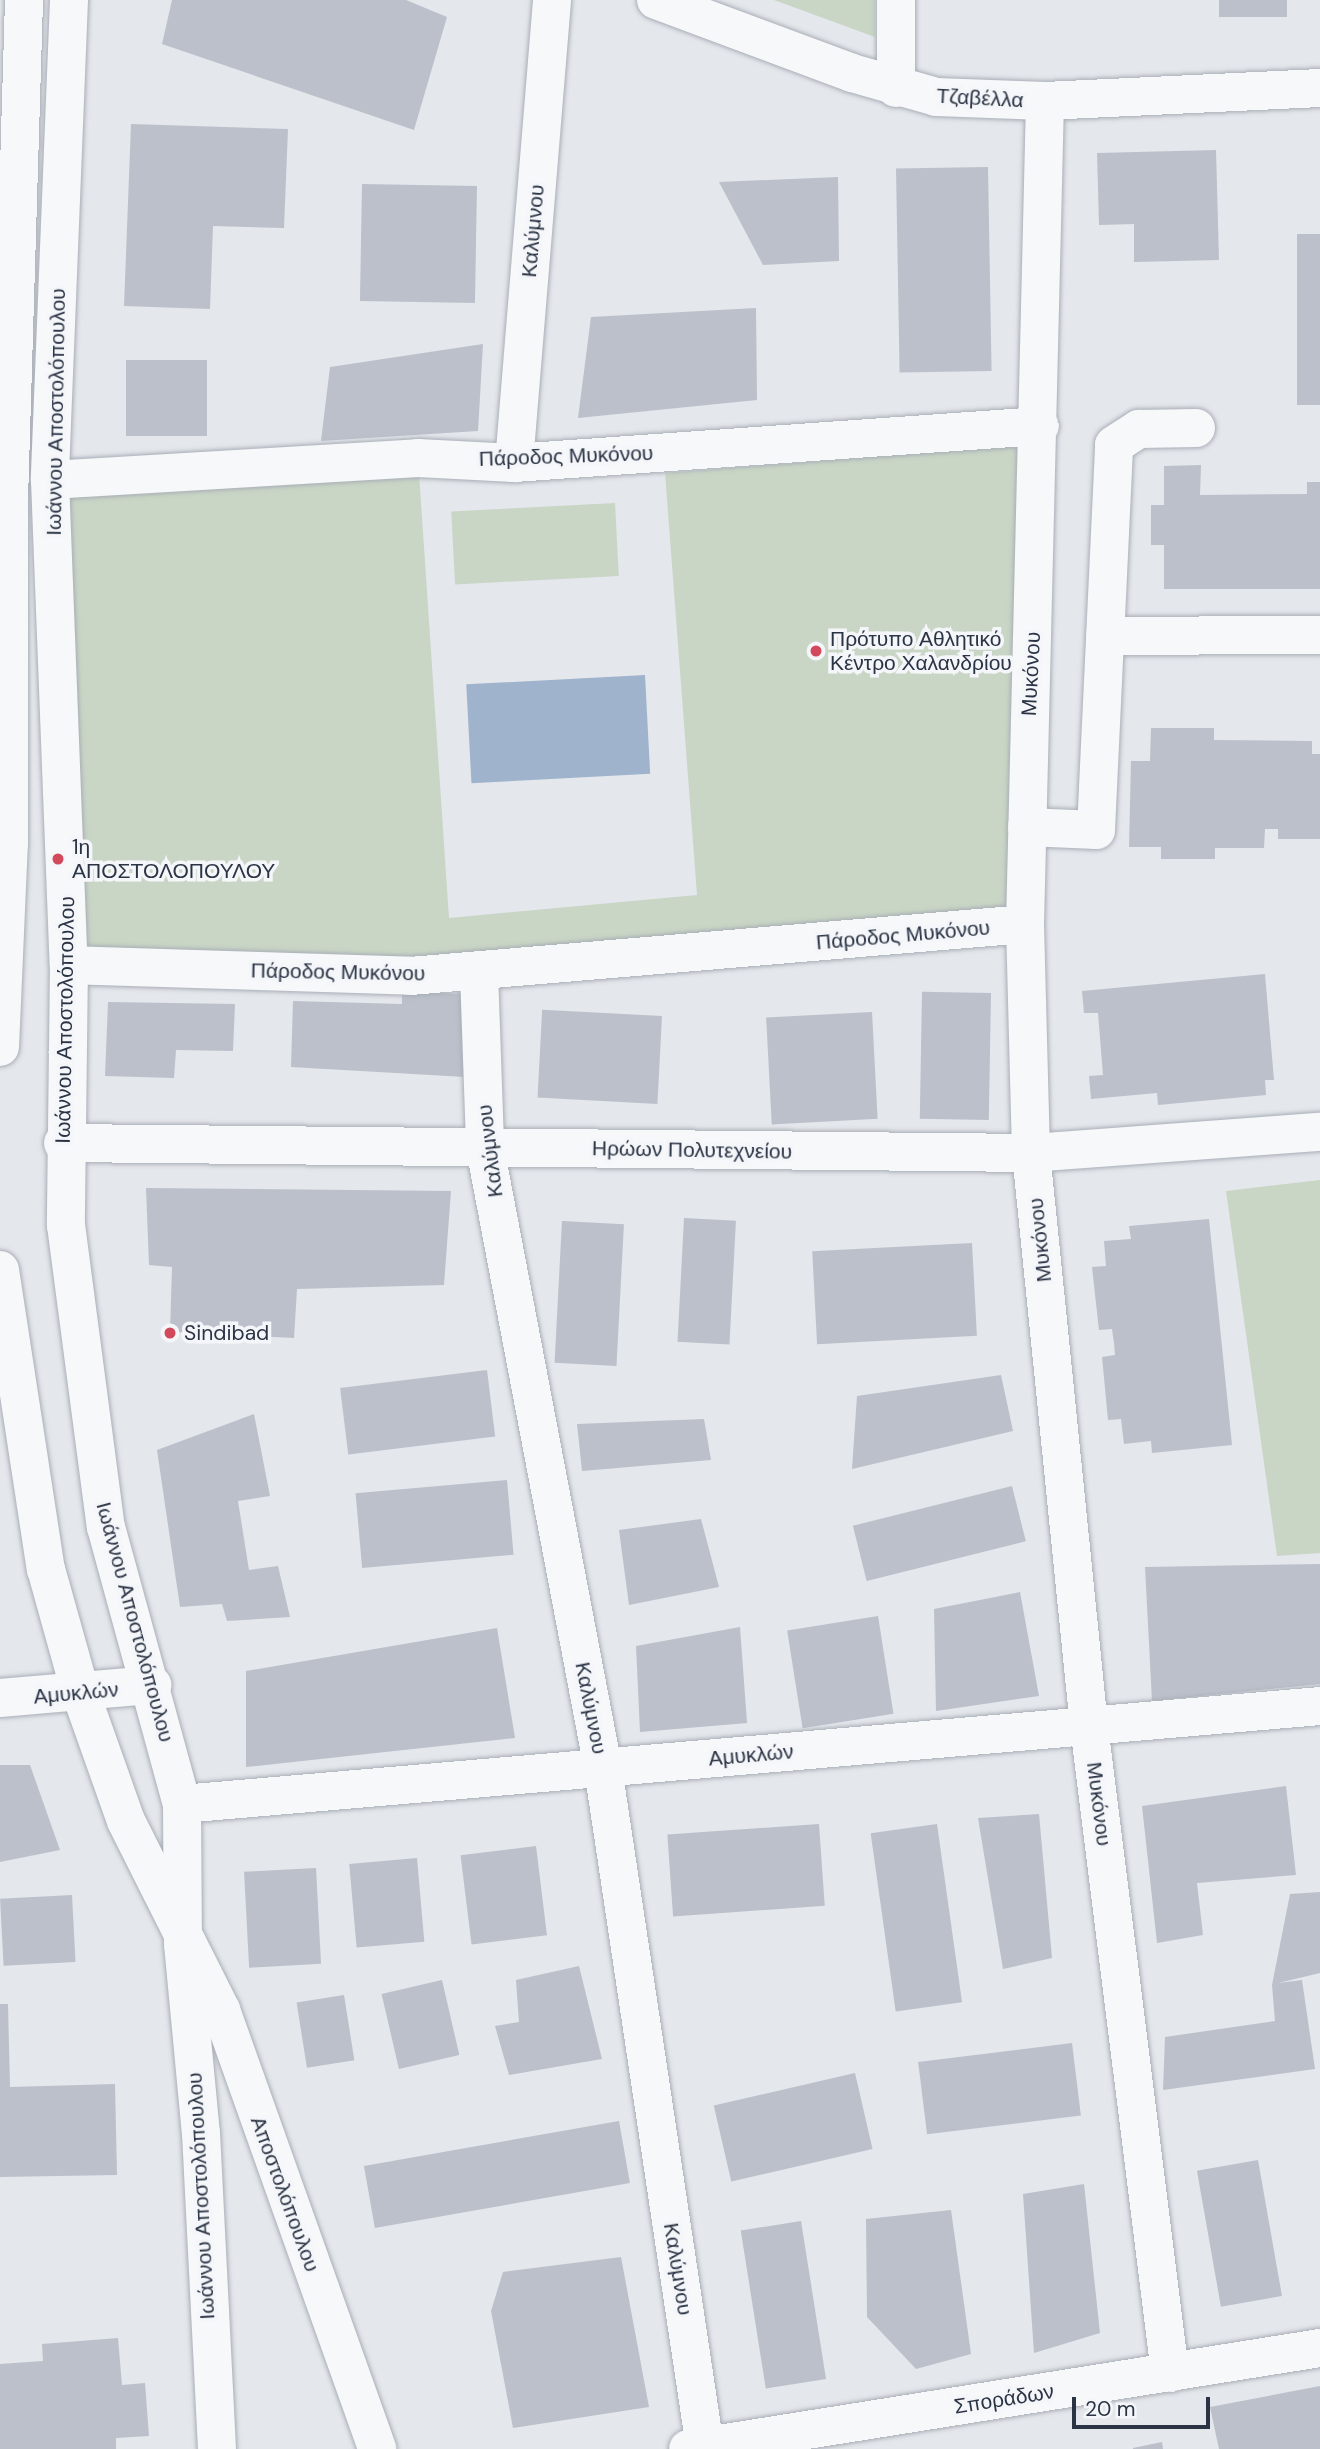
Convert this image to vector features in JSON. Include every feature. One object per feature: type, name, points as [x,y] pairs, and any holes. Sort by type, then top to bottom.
[{"type":"street","name":"Ιωάννου Αποστολόπουλου","points":[[0,1047],[5,844],[4,499],[24,0]]},
{"type":"street","name":"Ιωάννου Αποστολόπουλου","points":[[69,0],[50,480],[69,965],[63,1143],[66,1225],[106,1527],[152,1685],[182,1804],[183,1944],[201,2133],[217,2449]]},
{"type":"street","name":"Καλύμνου","points":[[514,463],[552,0]]},
{"type":"street","name":"Τζαβέλλα","points":[[656,0],[896,88],[936,97],[1045,101],[1320,88]]},
{"type":"street","points":[[896,0],[896,88]]},
{"type":"street","name":"Μυκόνου","points":[[1045,101],[1040,426],[1025,924],[1031,1153],[1089,1726],[1170,2373]]},
{"type":"street","name":"Πάροδος Μυκόνου","points":[[50,480],[418,458],[514,463],[1040,426]]},
{"type":"street","points":[[1027,827],[1096,830],[1114,445],[1139,429],[1196,428]]},
{"type":"street","points":[[1105,636],[1320,635]]},
{"type":"street","name":"Πάροδος Μυκόνου","points":[[69,965],[410,976],[1025,924]]},
{"type":"street","name":"Καλύμνου","points":[[479,972],[485,1148],[603,1768],[696,2448]]},
{"type":"street","name":"Ηρώων Πολυτεχνείου","points":[[63,1143],[1031,1153],[1320,1132]]},
{"type":"street","name":"Ιωάννου Αποστολόπουλου","points":[[0,1270],[36,1516],[81,1694],[126,1821],[183,1944]]},
{"type":"street","name":"Αμυκλών","points":[[0,1698],[81,1694],[152,1685]]},
{"type":"street","name":"Αμυκλών","points":[[182,1804],[1320,1706]]},
{"type":"street","name":"Αποστολόπουλου","points":[[183,1944],[221,2010],[377,2449]]},
{"type":"street","name":"Σποράδων","points":[[696,2448],[1320,2348]]},
{"type":"green space","points":[[774,0],[875,0],[875,37]]},
{"type":"green space","points":[[1040,426],[1025,924],[479,972],[69,965],[50,480],[418,458],[449,918],[697,895],[665,473],[936,452]]},
{"type":"green space","points":[[615,503],[619,576],[455,584],[451,512]]},
{"type":"green space","points":[[1320,1180],[1320,1553],[1277,1556],[1226,1191]]},
{"type":"water","points":[[645,675],[650,774],[471,783],[466,684]]},
{"type":"building","points":[[172,0],[406,0],[447,17],[414,130],[162,44]]},
{"type":"building","points":[[1219,0],[1287,0],[1287,17],[1219,17]]},
{"type":"building","points":[[131,124],[288,129],[284,228],[213,226],[210,309],[124,306]]},
{"type":"building","points":[[1216,150],[1219,260],[1134,262],[1134,224],[1099,225],[1097,153]]},
{"type":"building","points":[[988,167],[992,371],[900,373],[896,169]]},
{"type":"building","points":[[838,177],[839,261],[763,265],[719,182]]},
{"type":"building","points":[[362,184],[477,186],[475,303],[360,301]]},
{"type":"building","points":[[1297,234],[1320,234],[1320,405],[1297,405]]},
{"type":"building","points":[[756,308],[757,400],[578,418],[591,317]]},
{"type":"building","points":[[483,344],[478,431],[321,441],[330,367]]},
{"type":"building","points":[[126,360],[207,360],[207,436],[126,436]]},
{"type":"building","points":[[1201,465],[1200,495],[1307,494],[1307,482],[1320,482],[1320,589],[1164,589],[1164,545],[1151,545],[1151,505],[1164,505],[1164,466]]},
{"type":"building","points":[[1151,728],[1214,728],[1214,740],[1312,741],[1312,754],[1320,754],[1320,839],[1278,839],[1278,829],[1265,829],[1264,848],[1215,848],[1215,859],[1161,859],[1161,847],[1129,847],[1131,761],[1150,761]]},
{"type":"building","points":[[1265,974],[1274,1080],[1265,1080],[1266,1095],[1158,1105],[1157,1093],[1091,1099],[1089,1076],[1103,1075],[1098,1013],[1084,1013],[1082,991]]},
{"type":"building","points":[[402,992],[468,994],[465,1077],[291,1067],[293,1001],[402,1004]]},
{"type":"building","points":[[922,992],[991,993],[989,1120],[920,1119]]},
{"type":"building","points":[[108,1002],[235,1004],[233,1051],[176,1050],[174,1078],[105,1076]]},
{"type":"building","points":[[542,1010],[662,1016],[657,1104],[538,1098]]},
{"type":"building","points":[[872,1012],[878,1119],[772,1124],[766,1018]]},
{"type":"building","points":[[146,1188],[451,1191],[444,1285],[297,1289],[294,1338],[170,1332],[172,1267],[149,1265]]},
{"type":"building","points":[[684,1218],[736,1221],[729,1345],[678,1342]]},
{"type":"building","points":[[1209,1219],[1232,1445],[1152,1453],[1151,1441],[1124,1444],[1121,1419],[1108,1420],[1102,1357],[1115,1355],[1114,1343],[1112,1329],[1099,1330],[1092,1267],[1106,1266],[1104,1241],[1131,1239],[1129,1226]]},
{"type":"building","points":[[562,1221],[624,1224],[616,1366],[555,1363]]},
{"type":"building","points":[[972,1243],[977,1336],[817,1344],[812,1251]]},
{"type":"building","points":[[487,1370],[495,1437],[348,1455],[340,1388]]},
{"type":"building","points":[[1001,1375],[1013,1431],[852,1469],[857,1396]]},
{"type":"building","points":[[254,1414],[270,1496],[238,1501],[249,1570],[278,1566],[290,1617],[227,1621],[222,1604],[180,1607],[157,1450]]},
{"type":"building","points":[[704,1419],[711,1460],[582,1471],[577,1424]]},
{"type":"building","points":[[507,1480],[514,1555],[362,1568],[356,1493]]},
{"type":"building","points":[[1012,1486],[1026,1541],[867,1581],[853,1526]]},
{"type":"building","points":[[701,1519],[719,1587],[629,1605],[619,1530]]},
{"type":"building","points":[[1320,1564],[1320,1684],[1152,1701],[1145,1567]]},
{"type":"building","points":[[1020,1592],[1039,1696],[936,1711],[934,1609]]},
{"type":"building","points":[[878,1616],[893,1714],[803,1728],[787,1630]]},
{"type":"building","points":[[740,1627],[747,1723],[640,1732],[636,1646]]},
{"type":"building","points":[[497,1628],[515,1738],[246,1767],[246,1671]]},
{"type":"building","points":[[0,1765],[30,1765],[60,1850],[0,1862]]},
{"type":"building","points":[[1286,1786],[1296,1875],[1197,1883],[1203,1935],[1157,1943],[1142,1806]]},
{"type":"building","points":[[1039,1814],[1052,1958],[1003,1969],[978,1818]]},
{"type":"building","points":[[819,1824],[825,1906],[673,1916],[667,1835]]},
{"type":"building","points":[[937,1824],[962,2002],[896,2012],[871,1833]]},
{"type":"building","points":[[536,1846],[547,1935],[472,1945],[461,1855]]},
{"type":"building","points":[[417,1858],[424,1942],[357,1948],[349,1864]]},
{"type":"building","points":[[316,1868],[321,1964],[249,1968],[244,1872]]},
{"type":"building","points":[[1320,1892],[1320,1973],[1278,1983],[1302,1980],[1315,2069],[1163,2090],[1165,2037],[1275,2021],[1272,1985],[1290,1894]]},
{"type":"building","points":[[72,1895],[76,1962],[4,1966],[0,1899]]},
{"type":"building","points":[[579,1966],[602,2059],[509,2075],[495,2026],[519,2022],[516,1980]]},
{"type":"building","points":[[442,1980],[459,2055],[399,2069],[382,1994]]},
{"type":"building","points":[[344,1995],[354,2060],[307,2068],[297,2003]]},
{"type":"building","points":[[0,2004],[8,2004],[10,2087],[115,2084],[117,2175],[0,2177]]},
{"type":"building","points":[[1072,2043],[1081,2115],[927,2134],[918,2062]]},
{"type":"building","points":[[855,2073],[873,2149],[731,2182],[714,2106]]},
{"type":"building","points":[[619,2121],[630,2183],[375,2228],[364,2166]]},
{"type":"building","points":[[1258,2160],[1282,2296],[1221,2307],[1197,2171]]},
{"type":"building","points":[[1084,2184],[1100,2333],[1034,2353],[1023,2194]]},
{"type":"building","points":[[951,2210],[971,2354],[916,2369],[867,2317],[866,2219]]},
{"type":"building","points":[[801,2221],[826,2379],[766,2389],[741,2231]]},
{"type":"building","points":[[621,2257],[649,2407],[513,2428],[491,2311],[503,2272]]},
{"type":"building","points":[[118,2338],[122,2385],[145,2383],[149,2436],[116,2438],[116,2449],[0,2449],[0,2364],[43,2361],[42,2344]]},
{"type":"building","points":[[1320,2386],[1320,2449],[1219,2449],[1210,2407]]},
{"type":"building","points":[[1162,2442],[1163,2449],[1133,2449],[1133,2448]]},
{"type":"place","name":"Πρότυπο Αθλητικό Κέντρο Χαλανδρίου","points":[[816,651]]},
{"type":"place","name":"1η ΑΠΟΣΤΟΛΟΠΟΥΛΟΥ","points":[[58,859]]},
{"type":"place","name":"Sindibad","points":[[170,1333]]}]
